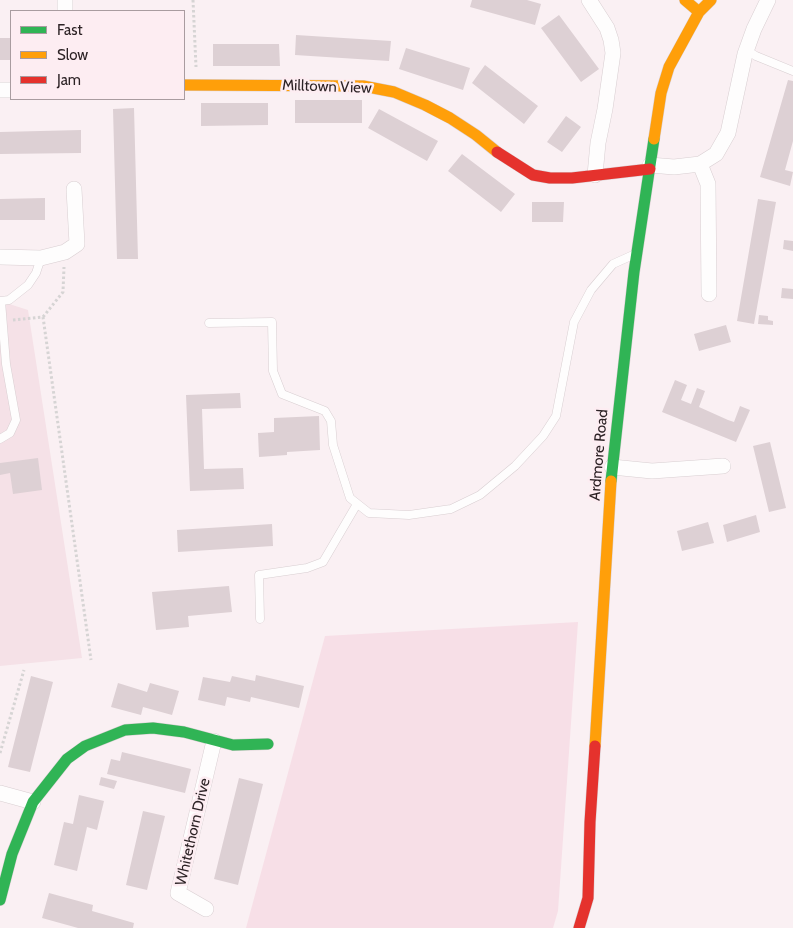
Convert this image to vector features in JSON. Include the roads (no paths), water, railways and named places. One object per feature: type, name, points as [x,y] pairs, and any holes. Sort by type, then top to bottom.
[{"type":"street","points":[[589,0],[607,28],[611,40],[612,53],[595,175]]},
{"type":"street","points":[[685,0],[699,12]]},
{"type":"street","name":"Ardmore Road","points":[[579,928],[588,898],[590,822],[612,467],[637,254],[661,93],[669,67],[699,12],[711,0]]},
{"type":"street","points":[[650,167],[700,164],[716,154],[728,133],[746,50],[768,0]]},
{"type":"street","name":"Milltown View","points":[[185,85],[362,86],[394,92],[450,118],[476,135],[504,158],[533,175],[550,178],[572,178],[650,167]]},
{"type":"street","points":[[700,164],[708,184],[709,294]]},
{"type":"street","points":[[0,257],[41,258],[65,252],[77,244],[74,189]]},
{"type":"street","points":[[612,467],[652,471],[723,466]]},
{"type":"street","points":[[0,900],[12,854],[23,824],[34,802],[67,759],[85,746],[126,730],[153,728],[184,732],[233,745],[268,744]]},
{"type":"street","name":"Whitethorn Drive","points":[[206,909],[178,892],[214,740]]},
{"type":"street","points":[[0,793],[34,802]]},
{"type":"lane","points":[[746,50],[793,71]]},
{"type":"lane","points":[[209,322],[272,322],[273,371],[282,394],[325,411],[331,421],[333,445],[350,498],[357,504],[369,513],[409,515],[451,509],[480,495],[515,466],[543,436],[556,416],[574,322],[591,290],[613,264],[637,254]]},
{"type":"lane","points":[[0,439],[10,433],[16,420],[6,364],[0,301],[9,300],[16,296],[28,285],[36,273],[41,258]]},
{"type":"lane","points":[[260,619],[258,574],[307,568],[323,562],[357,504]]}]
